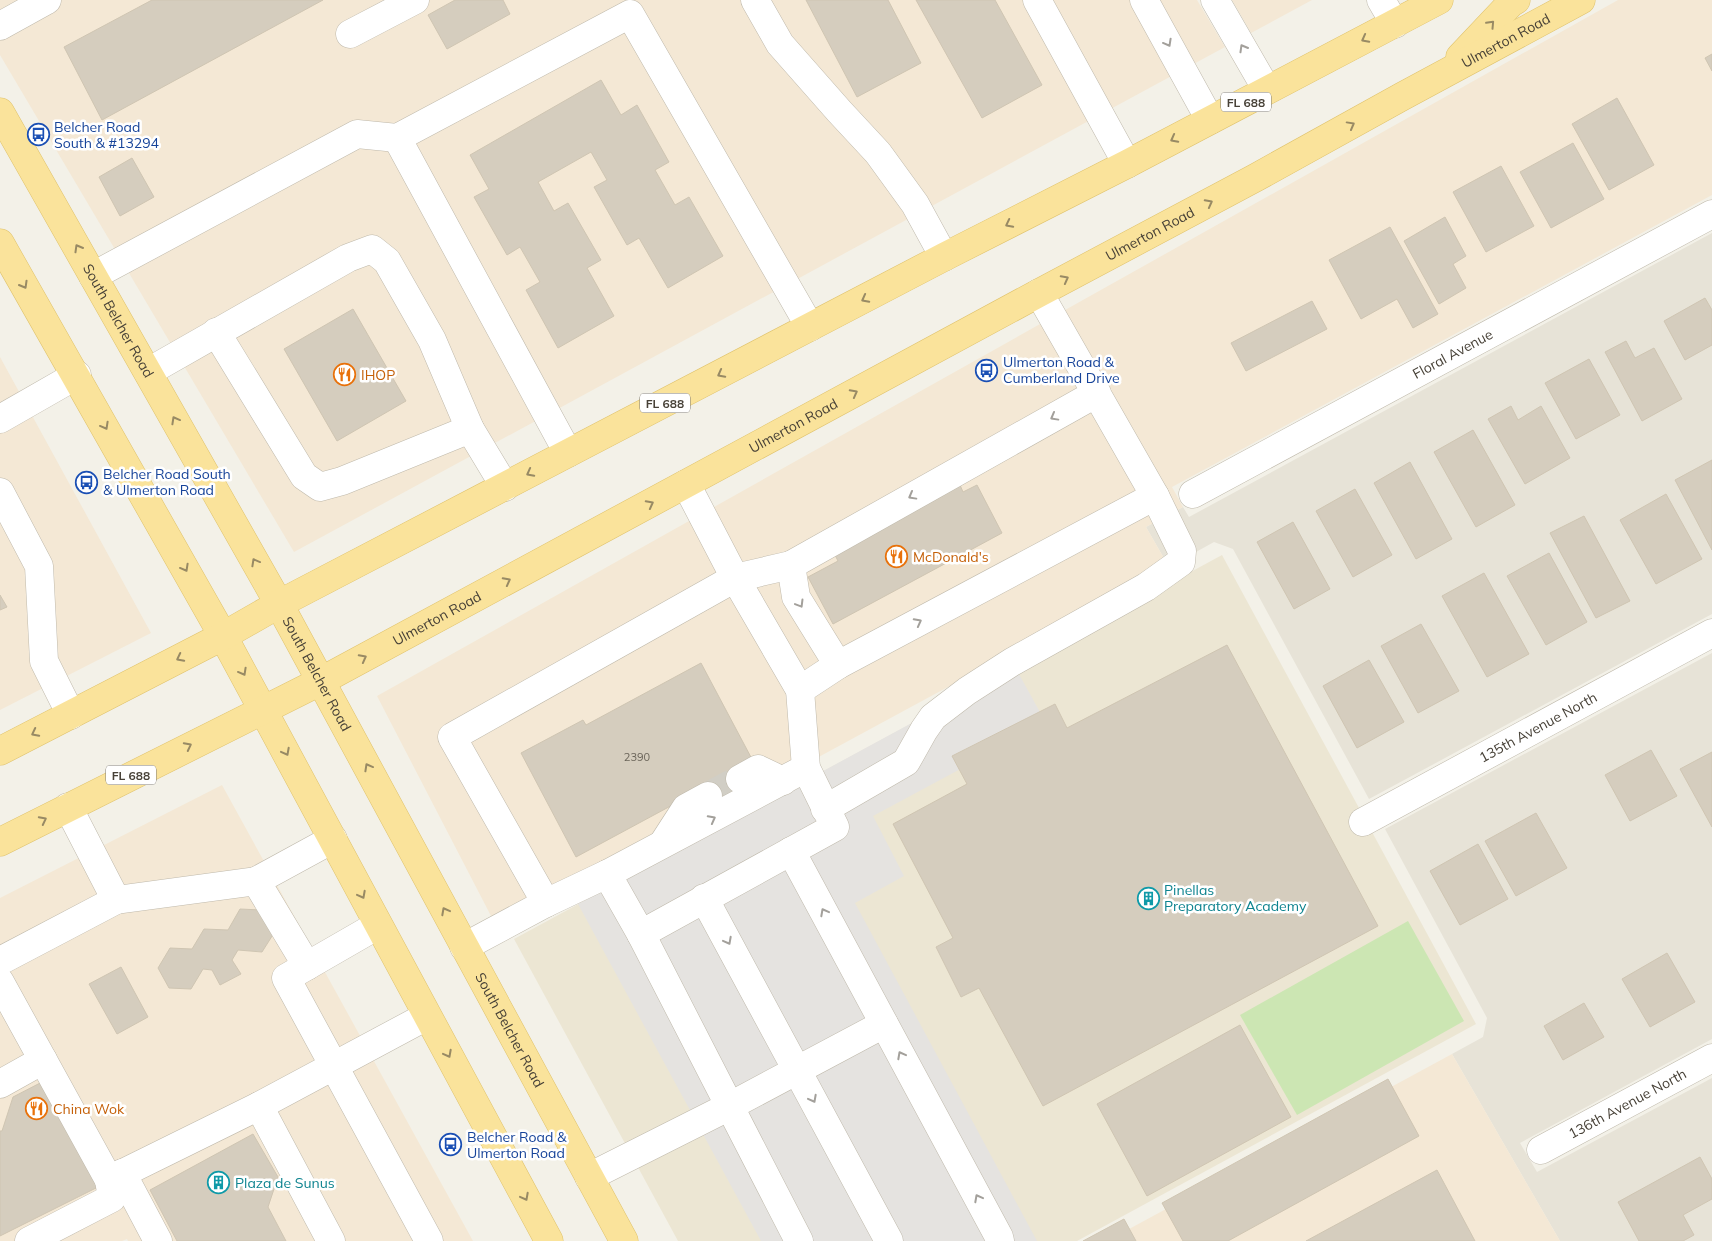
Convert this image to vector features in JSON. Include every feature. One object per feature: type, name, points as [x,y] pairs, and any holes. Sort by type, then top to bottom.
[{"type":"main road","name":"FL 688","points":[[0,751],[1439,0]]},
{"type":"main road","points":[[1446,73],[1511,2],[1516,0]]},
{"type":"main road","name":"Ulmerton Road","points":[[0,842],[320,681],[1039,292],[1255,178],[1581,0]]},
{"type":"main road","name":"South Belcher Road","points":[[0,112],[279,604],[624,1241]]},
{"type":"main road","points":[[0,243],[77,375],[223,636],[549,1241]]},
{"type":"street","points":[[350,34],[415,0]]},
{"type":"street","points":[[755,0],[780,44],[878,153],[915,204],[944,257]]},
{"type":"street","points":[[1037,0],[1127,164]]},
{"type":"street","points":[[1144,0],[1210,120]]},
{"type":"street","points":[[1215,0],[1268,90]]},
{"type":"street","points":[[1381,0],[1395,24]]},
{"type":"street","points":[[0,26],[34,3]]},
{"type":"street","points":[[94,276],[356,134],[397,138],[630,14],[810,327]]},
{"type":"street","points":[[397,138],[568,453]]},
{"type":"street","name":"Floral Avenue","points":[[1194,494],[1712,214]]},
{"type":"street","points":[[148,372],[348,258],[372,249],[387,261],[432,340],[470,429],[505,487]]},
{"type":"street","points":[[825,809],[906,762],[933,717],[967,691],[1012,662],[1146,587],[1181,562],[1182,551],[1154,496],[1039,292]]},
{"type":"street","points":[[216,332],[304,476],[320,486],[342,481],[470,429]]},
{"type":"street","points":[[0,419],[77,375]]},
{"type":"street","points":[[546,903],[452,737],[735,578],[791,565],[1097,393]]},
{"type":"street","points":[[686,484],[735,578],[800,690],[795,775]]},
{"type":"street","points":[[0,492],[39,566],[44,661],[71,714]]},
{"type":"street","points":[[800,690],[838,665],[1154,496]]},
{"type":"street","points":[[791,565],[796,597],[838,665]]},
{"type":"street","name":"135th Avenue North","points":[[1363,822],[1712,633]]},
{"type":"street","points":[[641,934],[835,827],[825,809],[795,775],[758,769],[740,779]]},
{"type":"street","points":[[464,947],[795,775]]},
{"type":"street","points":[[662,845],[686,808],[708,796]]},
{"type":"street","points":[[68,807],[116,900]]},
{"type":"street","points":[[158,1241],[43,1060],[0,977],[116,900],[256,881],[333,839]]},
{"type":"street","points":[[791,851],[1000,1237],[1000,1241]]},
{"type":"street","points":[[606,874],[641,934],[799,1241]]},
{"type":"street","points":[[256,881],[307,966]]},
{"type":"street","points":[[704,898],[889,1241]]},
{"type":"street","points":[[378,925],[286,978],[429,1241]]},
{"type":"street","points":[[115,1176],[259,1106],[427,1016]]},
{"type":"street","points":[[589,1177],[730,1106],[884,1024]]},
{"type":"street","name":"136th Avenue North","points":[[1542,1150],[1712,1058]]},
{"type":"street","points":[[0,1084],[43,1060]]},
{"type":"street","points":[[259,1106],[331,1241]]},
{"type":"street","points":[[29,1241],[112,1198],[115,1176]]},
{"type":"shaded area","points":[[0,0],[1197,0],[1225,47],[294,552],[0,55]]},
{"type":"shaded area","points":[[1232,0],[1312,0],[1251,33]]},
{"type":"shaded area","points":[[1618,0],[1712,0],[1712,195],[1172,487],[1183,507],[1146,527],[1169,567],[507,926],[504,941],[377,696]]},
{"type":"shaded area","points":[[1712,233],[1712,614],[1369,799],[1233,549],[1214,542],[1169,567],[1146,527],[1183,507],[1189,517]]},
{"type":"shaded area","points":[[0,357],[151,633],[0,710]]},
{"type":"shaded area","points":[[1222,555],[1476,1024],[1077,1241],[678,1241],[514,939]]},
{"type":"shaded area","points":[[1712,653],[1712,1039],[1520,1143],[1537,1172],[1712,1078],[1712,1241],[1560,1241],[1452,1054],[1483,1037],[1487,1018],[1385,829]]},
{"type":"shaded area","points":[[1015,667],[1046,723],[873,816],[904,876],[855,903],[1037,1241],[761,1241],[578,904]]},
{"type":"shaded area","points":[[222,785],[473,1241],[128,1241],[127,1239],[122,1241],[0,1241],[0,898]]},
{"type":"shaded area","points":[[1452,1054],[1560,1241],[1107,1241]]},
{"type":"green space","points":[[1408,921],[1464,1021],[1297,1115],[1240,1015]]},
{"type":"building","points":[[152,0],[323,0],[102,120],[64,47]]},
{"type":"building","points":[[455,0],[503,0],[510,14],[447,49],[428,15]]},
{"type":"building","points":[[806,0],[888,0],[921,63],[857,97]]},
{"type":"building","points":[[916,0],[995,0],[1042,85],[982,118]]},
{"type":"building","points":[[1712,54],[1712,71],[1705,58]]},
{"type":"building","points":[[601,80],[621,115],[637,105],[669,162],[655,170],[675,205],[689,197],[723,256],[668,288],[639,238],[627,245],[594,187],[607,180],[591,152],[538,182],[554,211],[568,203],[601,260],[587,268],[614,316],[558,348],[526,290],[540,282],[520,247],[507,255],[474,197],[489,189],[470,155]]},
{"type":"building","points":[[1617,98],[1654,165],[1609,190],[1572,124]]},
{"type":"building","points":[[1573,143],[1604,199],[1551,228],[1520,172]]},
{"type":"building","points":[[132,158],[154,197],[120,216],[99,177]]},
{"type":"building","points":[[1501,166],[1534,226],[1486,252],[1453,192]]},
{"type":"building","points":[[1445,217],[1466,256],[1453,264],[1466,288],[1439,304],[1404,241]]},
{"type":"building","points":[[1390,227],[1438,314],[1413,328],[1397,299],[1361,319],[1329,260]]},
{"type":"building","points":[[1705,298],[1712,310],[1712,345],[1685,360],[1664,321]]},
{"type":"building","points":[[1312,301],[1327,329],[1246,371],[1231,343]]},
{"type":"building","name":"IHOP","points":[[353,309],[406,401],[337,441],[284,349]]},
{"type":"building","points":[[1626,341],[1635,358],[1654,348],[1682,399],[1642,421],[1605,352]]},
{"type":"building","points":[[1589,359],[1620,415],[1576,439],[1545,383]]},
{"type":"building","points":[[1511,406],[1518,420],[1541,406],[1570,458],[1525,484],[1488,419]]},
{"type":"building","points":[[1473,430],[1515,505],[1476,527],[1434,452]]},
{"type":"building","points":[[1712,460],[1712,550],[1675,480]]},
{"type":"building","points":[[1410,462],[1452,539],[1416,559],[1374,483]]},
{"type":"building","name":"McDonald's","points":[[960,485],[963,492],[977,485],[1002,533],[833,624],[808,577],[838,561],[834,553]]},
{"type":"building","points":[[1355,489],[1392,555],[1353,577],[1316,511]]},
{"type":"building","points":[[1666,494],[1702,559],[1656,584],[1620,520]]},
{"type":"building","points":[[1584,516],[1630,601],[1596,618],[1550,533]]},
{"type":"building","points":[[1293,522],[1330,589],[1294,609],[1257,542]]},
{"type":"building","points":[[1549,553],[1587,622],[1546,645],[1507,576]]},
{"type":"building","points":[[1484,573],[1529,654],[1487,677],[1442,596]]},
{"type":"building","points":[[0,595],[7,607],[0,610]]},
{"type":"building","points":[[1421,624],[1459,691],[1418,713],[1381,646]]},
{"type":"building","name":"Pinellas Preparatory Academy","points":[[1227,645],[1378,926],[1043,1106],[979,988],[961,997],[936,947],[953,938],[893,824],[967,784],[952,756],[1055,704],[1067,728]]},
{"type":"building","points":[[1369,660],[1404,722],[1357,748],[1323,686]]},
{"type":"building","points":[[701,663],[753,761],[745,789],[713,806],[704,788],[576,857],[521,753],[583,720],[586,725]]},
{"type":"building","points":[[1651,750],[1677,796],[1630,821],[1605,775]]},
{"type":"building","points":[[1712,752],[1712,827],[1680,769]]},
{"type":"building","points":[[1536,813],[1567,868],[1516,896],[1485,841]]},
{"type":"building","points":[[1478,844],[1508,899],[1460,925],[1430,871]]},
{"type":"building","points":[[240,909],[261,910],[274,933],[262,952],[238,950],[232,960],[241,974],[220,985],[212,970],[203,969],[191,989],[169,988],[158,968],[170,948],[192,949],[204,929],[228,930]]},
{"type":"building","points":[[1667,953],[1695,1002],[1650,1027],[1622,979]]},
{"type":"building","points":[[121,967],[148,1017],[117,1034],[89,984]]},
{"type":"building","points":[[1584,1003],[1604,1037],[1563,1060],[1544,1026]]},
{"type":"building","points":[[1240,1025],[1291,1117],[1147,1196],[1097,1104]]},
{"type":"building","points":[[1388,1079],[1419,1136],[1228,1241],[1183,1241],[1162,1203]]},
{"type":"building","points":[[44,1081],[98,1187],[0,1236],[0,1131],[2,1131],[13,1097]]},
{"type":"building","name":"Plaza de Sunus","points":[[253,1134],[278,1177],[268,1207],[286,1241],[177,1241],[150,1190]]},
{"type":"building","points":[[1700,1157],[1712,1179],[1712,1199],[1683,1215],[1694,1235],[1683,1241],[1639,1241],[1618,1202]]},
{"type":"building","points":[[1437,1170],[1475,1241],[1306,1241]]},
{"type":"building","points":[[1124,1219],[1136,1241],[1083,1241]]},
{"type":"tunnel","points":[[708,796],[740,779]]},
{"type":"place","name":"Belcher Road South & #13294","points":[[38,135]]},
{"type":"place","name":"Ulmerton Road & Cumberland Drive","points":[[987,370]]},
{"type":"place","name":"IHOP","points":[[345,375]]},
{"type":"place","name":"Belcher Road South & Ulmerton Road","points":[[87,482]]},
{"type":"place","name":"McDonald's","points":[[897,557]]},
{"type":"place","name":"Pinellas Preparatory Academy","points":[[1148,898]]},
{"type":"place","name":"China Wok","points":[[37,1109]]},
{"type":"place","name":"Belcher Road & Ulmerton Road","points":[[451,1145]]},
{"type":"place","name":"Plaza de Sunus","points":[[219,1183]]}]
